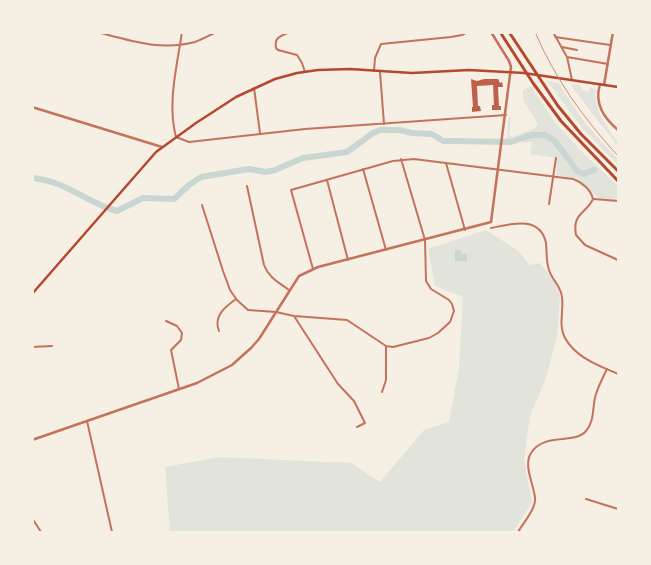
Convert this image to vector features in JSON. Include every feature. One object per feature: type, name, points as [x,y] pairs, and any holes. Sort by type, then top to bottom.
[{"type":"highway","points":[[500,32],[541,95],[568,130],[618,181]]},
{"type":"highway","points":[[509,33],[546,91],[581,134],[618,171]]},
{"type":"main road","points":[[32,294],[162,146],[219,108],[254,88],[276,79],[304,72],[350,69],[412,73],[469,70],[511,72],[618,87]]},
{"type":"street","points":[[97,32],[151,46],[180,45],[202,39],[217,32]]},
{"type":"street","points":[[182,32],[173,98],[173,125],[176,137],[188,142],[260,133],[506,115]]},
{"type":"street","points":[[290,32],[275,40],[276,48],[297,55],[302,63],[304,72]]},
{"type":"street","points":[[374,71],[375,58],[381,44],[462,36],[468,32]]},
{"type":"street","points":[[32,440],[197,383],[232,365],[255,344],[299,276],[313,269],[491,222],[511,72],[509,60],[491,32]]},
{"type":"street","points":[[552,32],[567,57],[572,80]]},
{"type":"street","points":[[618,34],[613,33],[608,64],[598,93],[599,106],[606,119],[618,130]]},
{"type":"street","points":[[555,37],[611,45]]},
{"type":"street","points":[[562,47],[577,50]]},
{"type":"street","points":[[567,57],[608,64]]},
{"type":"street","points":[[380,72],[384,124]]},
{"type":"street","points":[[254,88],[260,133]]},
{"type":"street","points":[[32,107],[162,146]]},
{"type":"street","points":[[549,204],[556,158]]},
{"type":"street","points":[[313,269],[290,192],[292,189],[401,159],[553,176],[579,181],[590,192],[593,199]]},
{"type":"street","points":[[202,205],[222,271],[236,299],[248,310],[351,322],[386,346],[393,347],[429,338],[444,329],[453,317],[454,308],[449,300],[432,289],[426,281],[425,240],[401,159]]},
{"type":"street","points":[[446,163],[465,230]]},
{"type":"street","points":[[363,169],[386,250]]},
{"type":"street","points":[[327,179],[348,260]]},
{"type":"street","points":[[247,186],[267,273],[289,290]]},
{"type":"street","points":[[593,199],[618,201]]},
{"type":"street","points":[[593,199],[579,215],[576,235],[585,245],[618,260]]},
{"type":"street","points":[[491,228],[524,222],[531,224],[540,231],[546,241],[549,270],[560,287],[562,302],[561,323],[564,337],[577,352],[592,362],[618,374]]},
{"type":"street","points":[[219,331],[217,326],[219,313],[236,299]]},
{"type":"street","points":[[294,316],[338,384],[354,401],[364,423],[357,427]]},
{"type":"street","points":[[166,321],[177,326],[182,333],[181,340],[171,350],[179,389]]},
{"type":"street","points":[[32,347],[52,346]]},
{"type":"street","points":[[382,392],[386,380],[386,346]]},
{"type":"street","points":[[518,532],[535,501],[528,462],[530,453],[539,444],[544,442],[579,436],[586,431],[592,421],[596,395],[607,369]]},
{"type":"street","points":[[87,421],[112,532]]},
{"type":"street","points":[[586,499],[618,509]]},
{"type":"street","points":[[32,518],[41,532]]},
{"type":"shaded area","points":[[547,81],[559,83],[586,123],[618,159],[618,165],[583,129]]},
{"type":"shaded area","points":[[570,84],[579,85],[583,90],[589,92],[590,87],[595,89],[599,111],[618,142],[618,146],[585,104]]},
{"type":"shaded area","points":[[531,86],[554,121],[579,149],[618,186],[618,200],[598,198],[577,179],[556,175],[557,158],[530,154],[532,142],[522,143],[523,141],[506,144],[509,117],[511,117],[509,134],[512,137],[536,128],[538,124],[523,100],[523,90]]},
{"type":"shaded area","points":[[486,230],[520,252],[529,265],[540,263],[555,282],[560,295],[557,337],[545,381],[530,416],[524,460],[532,502],[513,532],[170,532],[165,467],[219,457],[351,463],[380,482],[424,430],[449,422],[459,368],[463,297],[435,286],[428,249]]},
{"type":"shaded area","points":[[455,250],[461,250],[461,254],[467,254],[467,261],[455,261]]},
{"type":"building","points":[[471,79],[477,81],[498,79],[500,83],[502,82],[503,87],[498,87],[501,110],[492,110],[492,105],[494,105],[493,85],[477,86],[478,106],[480,106],[481,111],[472,112]]},
{"type":"waterway","points":[[32,178],[56,183],[117,211],[143,198],[174,199],[201,177],[249,169],[266,172],[303,158],[347,152],[380,130],[432,134],[443,141],[511,142],[531,135],[544,135],[554,140],[578,172],[584,174],[594,170]]},
{"type":"railway","points":[[535,32],[571,98],[618,156]]}]
